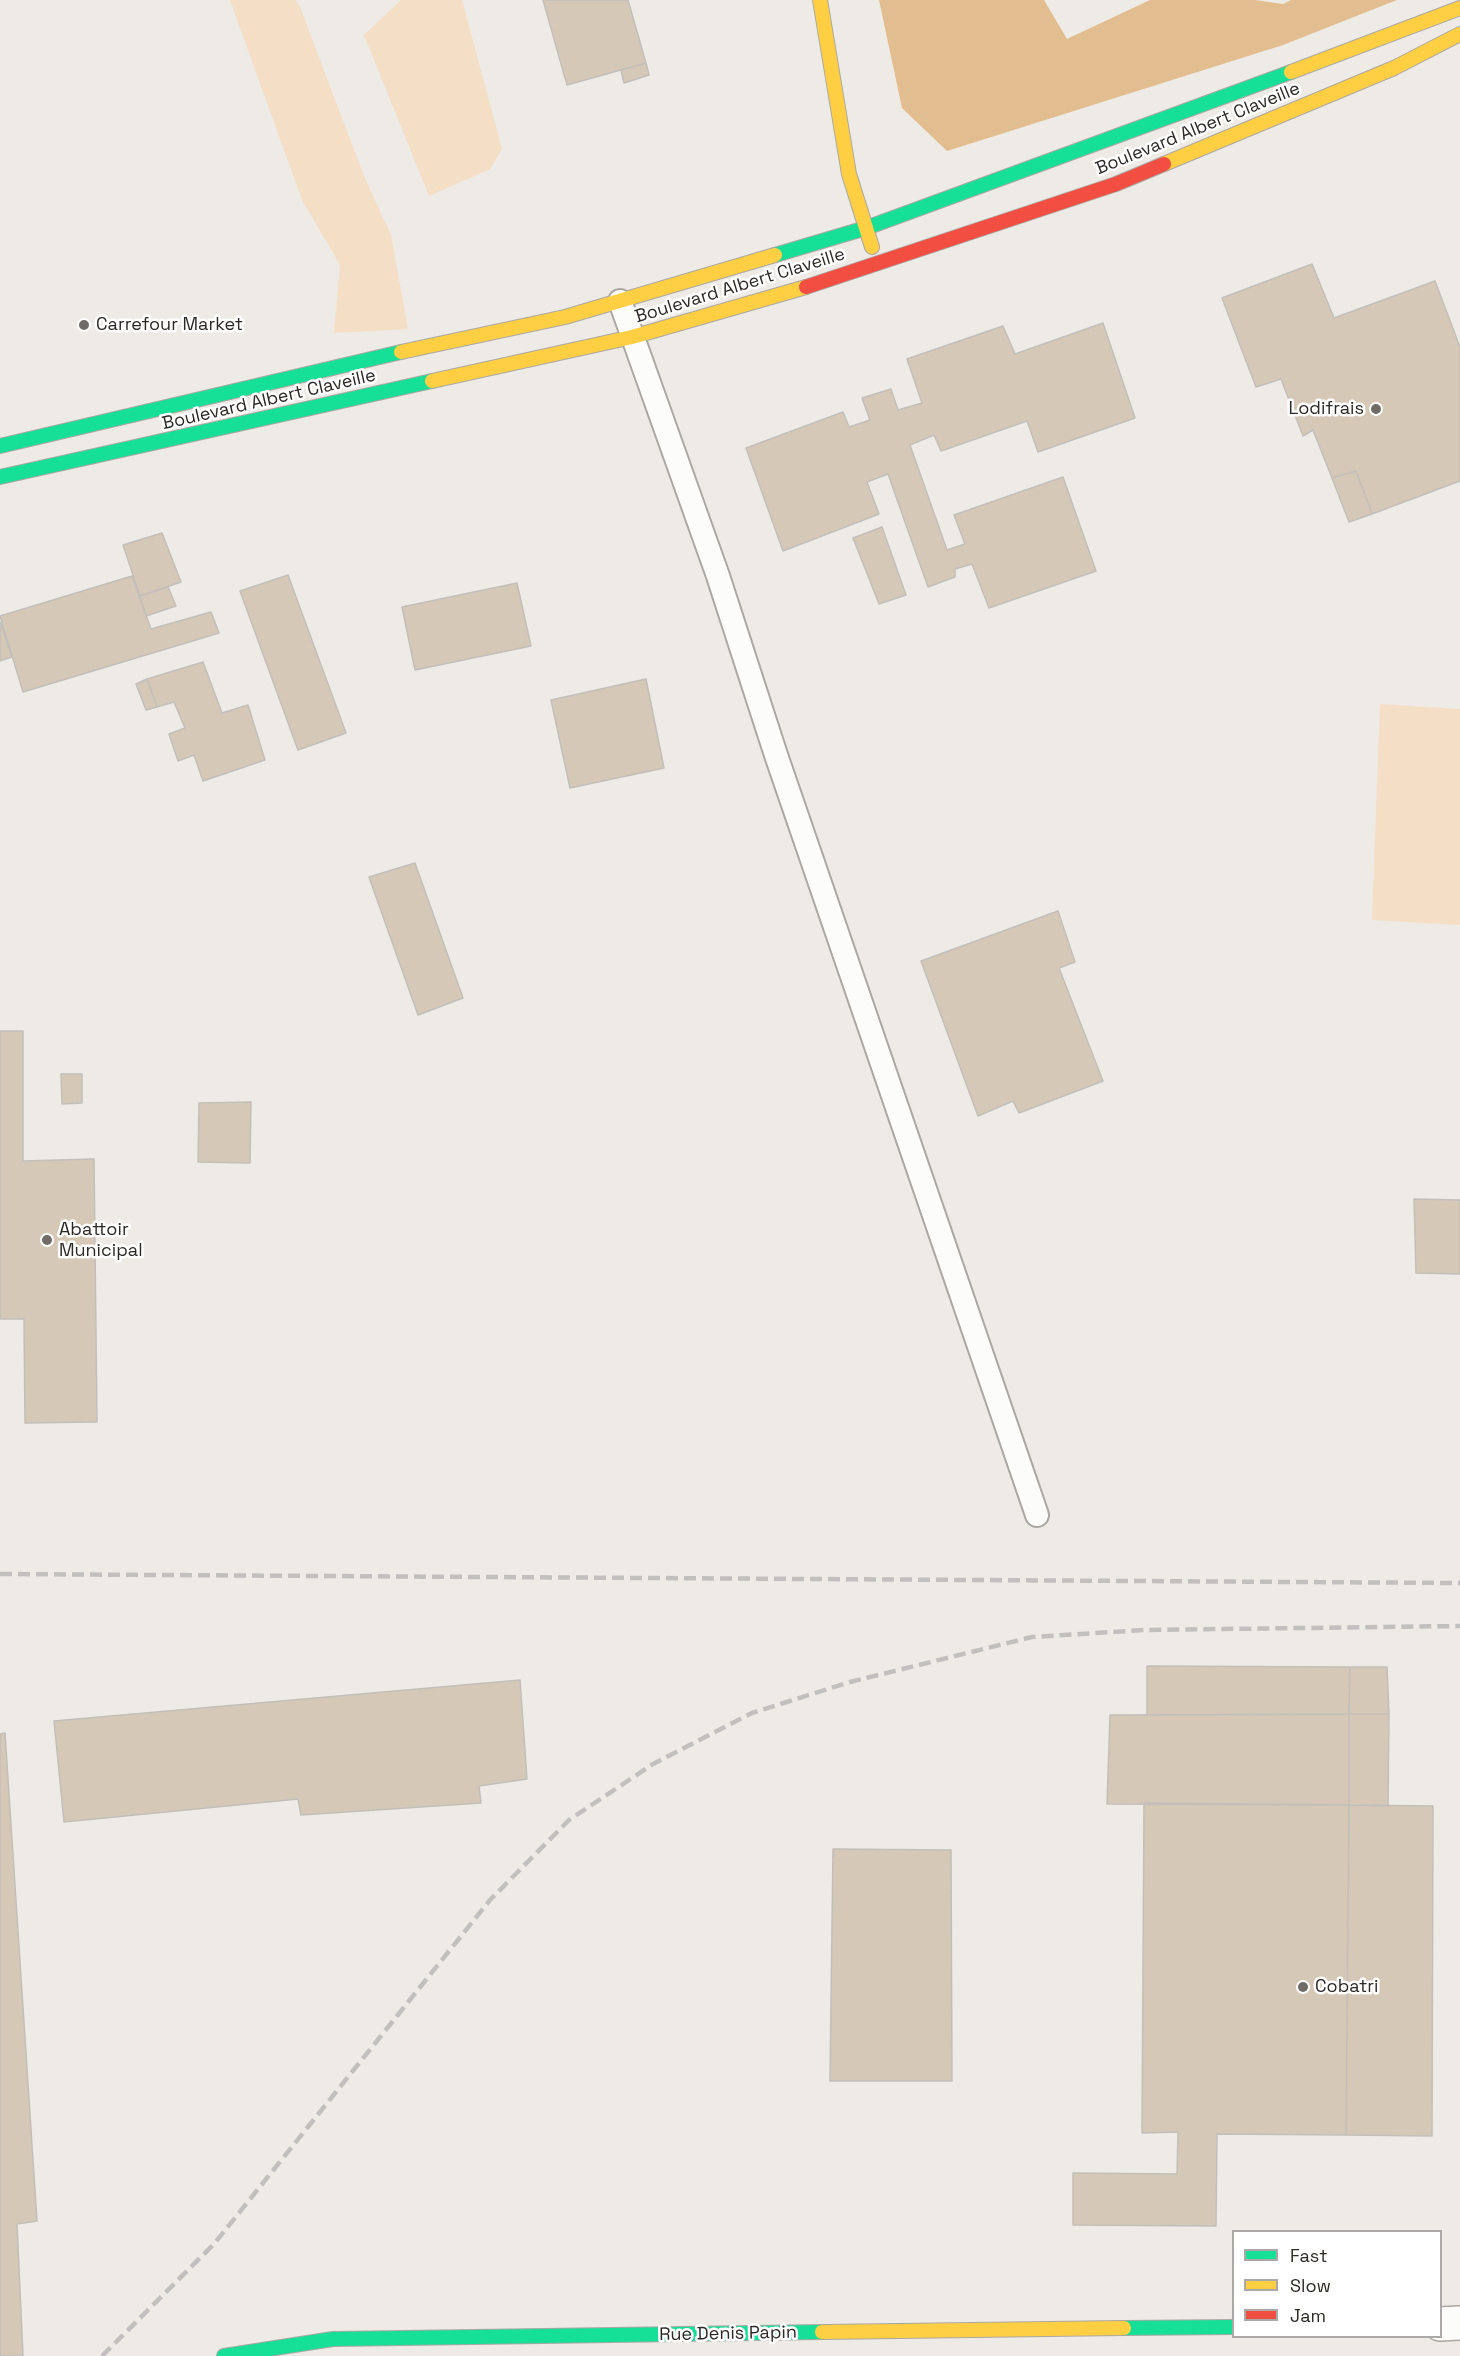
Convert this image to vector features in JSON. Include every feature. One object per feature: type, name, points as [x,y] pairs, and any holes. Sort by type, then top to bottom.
[{"type":"main road","points":[[820,0],[849,174],[876,263]]},
{"type":"main road","name":"Boulevard Albert Claveille","points":[[0,446],[420,347],[565,317],[866,228],[1460,8]]},
{"type":"main road","name":"Boulevard Albert Claveille","points":[[0,477],[632,337],[805,287],[1116,184],[1394,68],[1460,34]]},
{"type":"main road","name":"Rue Denis Papin","points":[[224,2356],[333,2339],[1232,2327]]},
{"type":"street","points":[[1442,2324],[1460,2324]]},
{"type":"lane","points":[[620,301],[718,576],[776,755],[1037,1515]]},
{"type":"shaded area","points":[[230,0],[296,0],[300,7],[364,176],[391,235],[408,329],[334,333],[340,265],[302,200]]},
{"type":"shaded area","points":[[401,0],[462,0],[502,149],[490,169],[429,196],[364,35]]},
{"type":"shaded area","points":[[879,0],[1044,0],[1067,39],[1150,0],[1255,0],[1283,4],[1291,0],[1397,0],[1283,45],[947,151],[902,108]]},
{"type":"shaded area","points":[[1380,704],[1460,709],[1460,925],[1372,920]]},
{"type":"building","points":[[543,0],[628,0],[646,63],[567,85]]},
{"type":"building","points":[[646,63],[649,75],[624,83],[621,70]]},
{"type":"building","name":"Lodifrais","points":[[1312,264],[1334,318],[1435,281],[1460,347],[1460,481],[1372,514],[1356,471],[1332,478],[1313,430],[1303,436],[1281,379],[1256,387],[1222,298]]},
{"type":"building","points":[[1103,323],[1135,418],[1038,452],[1027,421],[941,451],[934,435],[910,445],[947,550],[965,544],[954,515],[1063,477],[1096,571],[989,608],[972,564],[955,569],[955,577],[928,587],[888,474],[867,482],[879,514],[783,551],[746,448],[843,412],[849,427],[870,420],[862,398],[891,389],[898,410],[922,403],[907,359],[1003,326],[1015,354]]},
{"type":"building","points":[[1356,471],[1372,514],[1349,522],[1332,478]]},
{"type":"building","points":[[882,527],[906,595],[879,604],[853,538]]},
{"type":"building","points":[[162,533],[181,582],[140,596],[123,545]]},
{"type":"building","points":[[288,575],[346,733],[298,750],[240,591]]},
{"type":"building","points":[[132,576],[151,629],[211,612],[219,633],[23,692],[0,616]]},
{"type":"building","points":[[517,583],[531,646],[415,670],[402,607]]},
{"type":"building","points":[[168,587],[176,606],[146,616],[140,596]]},
{"type":"building","points":[[0,622],[12,657],[0,661]]},
{"type":"building","points":[[203,662],[222,713],[248,705],[265,760],[203,781],[194,755],[178,761],[169,734],[185,728],[174,702],[157,707],[147,679]]},
{"type":"building","points":[[147,679],[157,707],[146,710],[136,684]]},
{"type":"building","points":[[646,679],[664,768],[570,788],[551,700]]},
{"type":"building","points":[[415,863],[463,998],[418,1015],[369,877]]},
{"type":"building","points":[[1058,911],[1075,962],[1059,968],[1103,1081],[1019,1113],[1013,1101],[978,1116],[921,961]]},
{"type":"building","name":"Abattoir Municipal","points":[[0,1031],[23,1031],[23,1161],[94,1159],[97,1422],[25,1423],[24,1319],[0,1319]]},
{"type":"building","points":[[61,1074],[82,1074],[82,1103],[62,1104]]},
{"type":"building","points":[[251,1102],[250,1163],[198,1162],[199,1103]]},
{"type":"building","points":[[1414,1199],[1460,1200],[1460,1274],[1416,1273]]},
{"type":"building","points":[[1147,1666],[1350,1667],[1349,1714],[1147,1715]]},
{"type":"building","points":[[1350,1667],[1387,1667],[1389,1714],[1349,1714]]},
{"type":"building","points":[[520,1680],[527,1779],[479,1786],[481,1803],[301,1815],[298,1799],[64,1822],[54,1721]]},
{"type":"building","points":[[1349,1714],[1389,1714],[1388,1806],[1349,1805]]},
{"type":"building","points":[[1349,1714],[1349,1805],[1107,1804],[1110,1715]]},
{"type":"building","points":[[5,1733],[37,2221],[17,2224],[23,2356],[0,2356],[0,1734]]},
{"type":"building","points":[[1144,1803],[1349,1805],[1346,2135],[1217,2134],[1216,2226],[1073,2225],[1073,2173],[1177,2174],[1178,2132],[1142,2133]]},
{"type":"building","points":[[1349,1805],[1433,1806],[1432,2136],[1346,2135]]},
{"type":"building","points":[[833,1849],[951,1850],[952,2081],[830,2081]]},
{"type":"railway","points":[[0,1574],[1460,1583]]},
{"type":"railway","points":[[102,2356],[214,2244],[490,1900],[569,1820],[653,1764],[752,1713],[850,1682],[1032,1637],[1144,1630],[1460,1626]]},
{"type":"traffic: fast","points":[[775,255],[866,228],[1291,72]]},
{"type":"traffic: fast","points":[[0,446],[401,352]]},
{"type":"traffic: fast","points":[[0,477],[432,381]]},
{"type":"traffic: fast","points":[[1124,2328],[1232,2327]]},
{"type":"traffic: fast","points":[[224,2356],[333,2339],[822,2332]]},
{"type":"traffic: slow","points":[[820,0],[849,174],[872,247]]},
{"type":"traffic: slow","points":[[1291,72],[1460,8]]},
{"type":"traffic: slow","points":[[1164,164],[1394,68],[1460,34]]},
{"type":"traffic: slow","points":[[401,352],[565,317],[775,255]]},
{"type":"traffic: slow","points":[[432,381],[632,337],[806,287]]},
{"type":"traffic: slow","points":[[822,2332],[1124,2328]]},
{"type":"traffic: jam","points":[[806,287],[1116,184],[1164,164]]},
{"type":"place","name":"Carrefour Market","points":[[84,325]]},
{"type":"place","name":"Lodifrais","points":[[1376,409]]},
{"type":"place","name":"Abattoir Municipal","points":[[47,1240]]},
{"type":"place","name":"Cobatri","points":[[1303,1987]]}]
